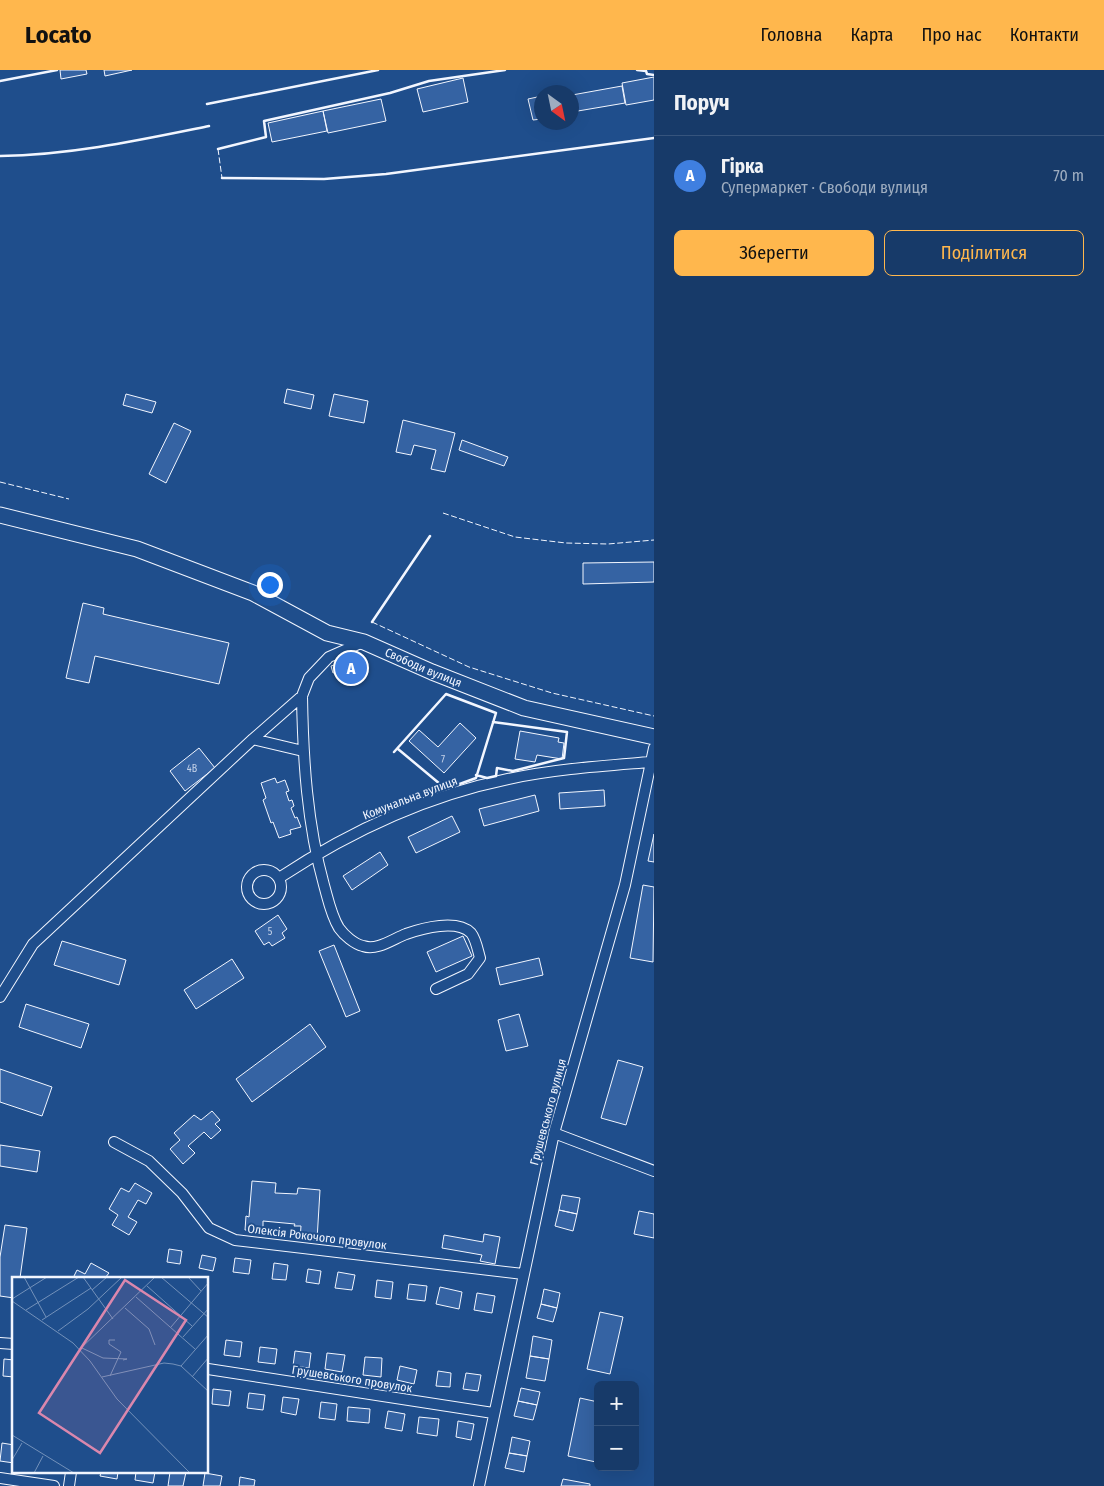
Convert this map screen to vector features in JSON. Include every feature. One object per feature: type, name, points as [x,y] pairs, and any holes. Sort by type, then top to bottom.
[{"type":"main road","name":"Свободи вулиця","points":[[0,515],[136,549],[253,593],[327,633],[364,642],[432,672],[524,708],[654,737]]},
{"type":"street","points":[[364,642],[329,657],[309,678],[302,696],[303,751],[316,854],[330,905],[340,928],[350,939],[363,947],[375,947],[408,933],[446,924],[462,927],[472,934],[480,958],[468,974],[436,989]]},
{"type":"street","points":[[0,997],[33,944],[253,739],[302,696]]},
{"type":"street","points":[[253,739],[303,751]]},
{"type":"street","name":"Грушевського вулиця","points":[[479,1486],[554,1133],[625,885],[654,748]]},
{"type":"street","name":"Комунальна вулиця","points":[[280,878],[316,854],[366,827],[448,795],[507,779],[571,768],[650,762]]},
{"type":"street","points":[[554,1133],[654,1171]]},
{"type":"street","name":"Олексія Рокочого провулок","points":[[114,1142],[149,1161],[182,1193],[209,1228],[235,1240],[524,1274]]},
{"type":"street","name":"Грушевського провулок","points":[[209,1369],[493,1413]]},
{"type":"street","points":[[0,1478],[54,1486]]},
{"type":"building","points":[[60,70],[86,70],[87,74],[61,79]]},
{"type":"building","points":[[104,70],[132,70],[105,76]]},
{"type":"building","points":[[654,77],[654,100],[626,105],[622,83]]},
{"type":"building","points":[[463,78],[468,102],[423,112],[417,89]]},
{"type":"building","points":[[622,86],[625,103],[579,111],[579,94]]},
{"type":"building","points":[[534,98],[534,120],[533,120],[528,99]]},
{"type":"building","points":[[381,99],[386,121],[328,133],[323,111]]},
{"type":"building","points":[[323,111],[327,131],[272,142],[268,123]]},
{"type":"building","points":[[287,389],[314,395],[311,409],[284,403]]},
{"type":"building","points":[[126,394],[156,402],[152,413],[123,405]]},
{"type":"building","points":[[334,394],[368,401],[364,423],[329,416]]},
{"type":"building","points":[[403,420],[455,433],[445,472],[431,469],[436,450],[414,445],[411,455],[396,452]]},
{"type":"building","points":[[174,423],[191,431],[166,483],[149,474]]},
{"type":"building","points":[[462,440],[508,457],[504,466],[459,450]]},
{"type":"building","points":[[654,562],[654,582],[583,584],[583,563]]},
{"type":"building","points":[[83,603],[104,608],[103,614],[229,643],[219,684],[95,656],[89,683],[66,678]]},
{"type":"building","points":[[357,658],[361,673],[343,678],[341,671],[333,673],[331,666]]},
{"type":"building","points":[[460,723],[476,738],[444,773],[409,741],[419,730],[438,747]]},
{"type":"building","points":[[520,731],[559,738],[558,742],[564,743],[562,759],[537,755],[535,762],[515,759]]},
{"type":"building","points":[[199,748],[215,768],[185,791],[170,771]]},
{"type":"building","points":[[275,778],[277,783],[285,780],[289,791],[286,792],[289,801],[292,800],[294,806],[291,808],[301,827],[290,830],[291,834],[279,838],[273,822],[271,823],[263,800],[266,798],[261,783]]},
{"type":"building","points":[[604,790],[605,806],[560,809],[559,793]]},
{"type":"building","points":[[535,795],[539,811],[484,826],[479,809]]},
{"type":"building","points":[[452,816],[460,832],[416,853],[408,837]]},
{"type":"building","points":[[654,834],[654,862],[648,861]]},
{"type":"building","points":[[380,852],[388,865],[352,890],[343,876]]},
{"type":"building","points":[[643,885],[654,887],[653,962],[630,958]]},
{"type":"building","points":[[278,915],[287,929],[282,933],[285,938],[272,946],[269,942],[264,945],[255,931]]},
{"type":"building","points":[[463,936],[472,956],[436,972],[427,952]]},
{"type":"building","points":[[62,941],[126,960],[119,985],[54,965]]},
{"type":"building","points":[[334,945],[360,1011],[346,1017],[319,951]]},
{"type":"building","points":[[539,958],[543,975],[500,985],[496,968]]},
{"type":"building","points":[[232,959],[244,978],[196,1009],[184,990]]},
{"type":"building","points":[[26,1004],[89,1024],[81,1048],[19,1027]]},
{"type":"building","points":[[519,1014],[528,1046],[506,1051],[498,1020]]},
{"type":"building","points":[[310,1024],[326,1047],[252,1102],[236,1079]]},
{"type":"building","points":[[618,1060],[643,1067],[626,1125],[601,1118]]},
{"type":"building","points":[[0,1069],[52,1087],[42,1116],[0,1102]]},
{"type":"building","points":[[212,1111],[220,1120],[215,1124],[221,1130],[211,1139],[204,1132],[188,1146],[195,1153],[183,1164],[170,1149],[180,1140],[174,1133],[194,1115],[201,1120]]},
{"type":"building","points":[[0,1145],[40,1151],[37,1172],[0,1166]]},
{"type":"building","points":[[252,1181],[276,1183],[275,1193],[297,1194],[298,1188],[320,1190],[317,1240],[300,1239],[301,1226],[294,1226],[295,1224],[263,1221],[263,1231],[245,1230],[246,1216],[249,1217]]},
{"type":"building","points":[[135,1183],[152,1193],[146,1204],[138,1200],[128,1217],[137,1222],[129,1235],[112,1225],[118,1215],[109,1209],[121,1188],[129,1192]]},
{"type":"building","points":[[562,1195],[580,1198],[577,1214],[559,1210]]},
{"type":"building","points":[[559,1210],[577,1214],[573,1231],[555,1226]]},
{"type":"building","points":[[639,1211],[654,1214],[654,1238],[634,1234]]},
{"type":"building","points":[[5,1225],[27,1228],[20,1277],[12,1277],[12,1298],[0,1296],[0,1257]]},
{"type":"building","points":[[484,1234],[500,1237],[495,1264],[480,1261],[482,1255],[442,1248],[444,1235],[483,1242]]},
{"type":"building","points":[[169,1249],[182,1251],[180,1264],[167,1262]]},
{"type":"building","points":[[202,1255],[216,1258],[213,1271],[199,1268]]},
{"type":"building","points":[[235,1258],[251,1260],[249,1274],[233,1272]]},
{"type":"building","points":[[91,1263],[109,1273],[106,1277],[74,1277],[77,1270],[85,1274]]},
{"type":"building","points":[[274,1263],[288,1265],[286,1280],[272,1279]]},
{"type":"building","points":[[308,1269],[321,1271],[319,1284],[306,1282]]},
{"type":"building","points":[[338,1272],[355,1275],[352,1290],[335,1288]]},
{"type":"building","points":[[377,1280],[393,1282],[391,1299],[375,1297]]},
{"type":"building","points":[[409,1284],[427,1286],[425,1301],[407,1299]]},
{"type":"building","points":[[440,1287],[462,1292],[459,1309],[436,1304]]},
{"type":"building","points":[[544,1289],[560,1293],[557,1308],[541,1304]]},
{"type":"building","points":[[477,1293],[495,1296],[492,1313],[474,1310]]},
{"type":"building","points":[[541,1304],[557,1308],[553,1322],[537,1318]]},
{"type":"building","points":[[600,1312],[623,1317],[610,1374],[587,1369]]},
{"type":"building","points":[[533,1336],[552,1340],[549,1359],[530,1356]]},
{"type":"building","points":[[226,1340],[242,1342],[240,1357],[224,1355]]},
{"type":"building","points":[[260,1347],[277,1349],[275,1364],[258,1362]]},
{"type":"building","points":[[295,1351],[311,1353],[309,1368],[293,1366]]},
{"type":"building","points":[[327,1353],[345,1355],[342,1372],[325,1369]]},
{"type":"building","points":[[530,1356],[549,1359],[545,1381],[526,1378]]},
{"type":"building","points":[[365,1357],[382,1358],[381,1377],[363,1375]]},
{"type":"building","points":[[4,1359],[12,1360],[12,1377],[3,1376]]},
{"type":"building","points":[[400,1366],[417,1370],[414,1384],[397,1380]]},
{"type":"building","points":[[438,1371],[451,1373],[450,1387],[436,1386]]},
{"type":"building","points":[[466,1373],[481,1375],[478,1391],[463,1389]]},
{"type":"building","points":[[521,1388],[540,1392],[537,1405],[518,1401]]},
{"type":"building","points":[[213,1389],[231,1391],[229,1406],[212,1404]]},
{"type":"building","points":[[249,1393],[265,1395],[263,1410],[247,1408]]},
{"type":"building","points":[[283,1397],[299,1399],[296,1415],[281,1412]]},
{"type":"building","points":[[580,1398],[594,1401],[594,1462],[568,1456]]},
{"type":"building","points":[[518,1401],[537,1405],[533,1420],[514,1416]]},
{"type":"building","points":[[321,1402],[337,1404],[335,1420],[319,1418]]},
{"type":"building","points":[[348,1407],[370,1409],[369,1423],[347,1421]]},
{"type":"building","points":[[388,1411],[405,1414],[402,1431],[385,1428]]},
{"type":"building","points":[[419,1417],[439,1419],[437,1436],[417,1433]]},
{"type":"building","points":[[458,1421],[474,1424],[471,1440],[456,1437]]},
{"type":"building","points":[[512,1437],[530,1441],[527,1456],[509,1453]]},
{"type":"building","points":[[2,1443],[12,1445],[12,1463],[0,1461]]},
{"type":"building","points":[[509,1453],[527,1456],[524,1472],[505,1468]]},
{"type":"building","points":[[100,1474],[118,1474],[117,1479],[100,1476]]},
{"type":"building","points":[[136,1474],[155,1474],[153,1483],[135,1480]]},
{"type":"building","points":[[170,1474],[186,1474],[183,1486],[168,1486]]},
{"type":"building","points":[[205,1474],[222,1476],[220,1486],[203,1486]]},
{"type":"building","points":[[240,1477],[255,1480],[254,1486],[239,1486]]},
{"type":"building","points":[[563,1479],[590,1484],[590,1486],[561,1486]]},
{"type":"fence","points":[[218,149],[222,178]]},
{"type":"fence","points":[[0,482],[69,499]]},
{"type":"fence","points":[[443,513],[515,537],[566,543],[608,544],[654,540]]},
{"type":"fence","points":[[372,622],[469,667],[552,693],[654,716]]},
{"type":"wall","points":[[0,81],[57,70]]},
{"type":"wall","points":[[207,104],[378,70]]},
{"type":"wall","points":[[218,149],[266,137],[264,121],[390,93],[429,81],[505,70]]},
{"type":"wall","points":[[637,70],[646,71],[647,74],[654,75]]},
{"type":"wall","points":[[0,156],[79,150],[209,126]]},
{"type":"wall","points":[[222,178],[324,179],[386,174],[654,138]]},
{"type":"wall","points":[[372,622],[430,536]]},
{"type":"wall","points":[[394,752],[446,694],[496,713],[476,778],[446,789],[398,749]]},
{"type":"wall","points":[[476,775],[487,778],[496,776],[497,768],[513,771],[564,758],[567,732],[493,722]]},
{"type":"place","name":"Гірка","points":[[351,668]]}]
